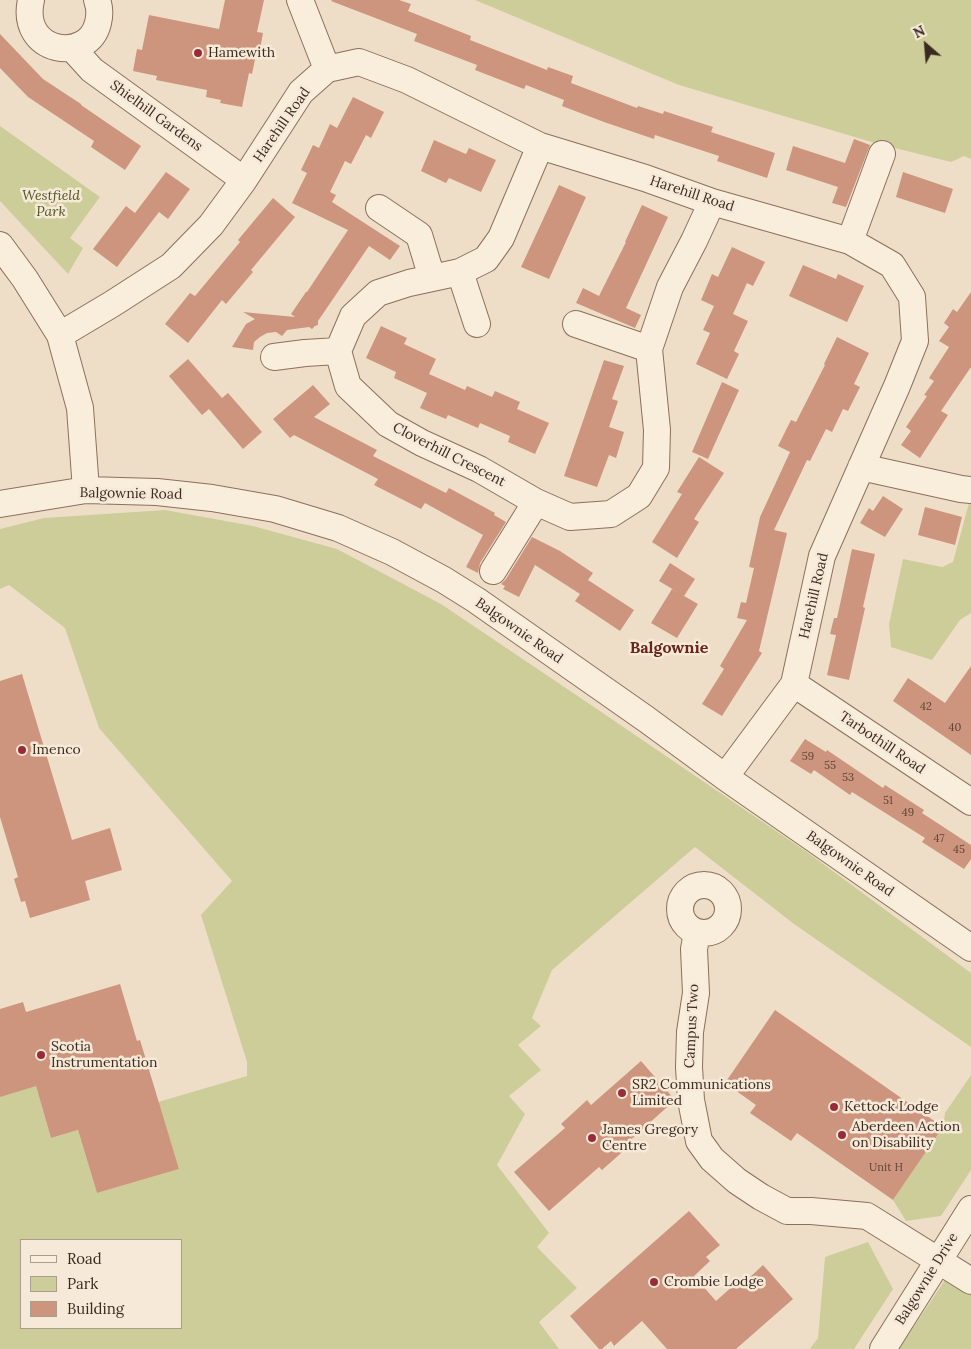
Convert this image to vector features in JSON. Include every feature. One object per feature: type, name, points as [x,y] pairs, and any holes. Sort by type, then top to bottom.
[{"type":"street","points":[[31,0],[29,10],[30,21],[34,31],[41,40],[50,46],[61,48],[72,48],[83,44],[91,36],[97,27],[100,16],[97,0]]},
{"type":"street","points":[[300,0],[327,69]]},
{"type":"street","name":"Shielhill Gardens","points":[[72,48],[92,70],[244,180]]},
{"type":"street","name":"Harehill Road","points":[[60,335],[171,266],[211,225],[244,180],[301,92],[327,69],[360,62],[407,80],[540,146],[645,178],[712,202],[850,241],[892,265],[912,297],[915,341],[822,556],[794,684],[725,777]]},
{"type":"street","points":[[274,357],[338,351],[353,316],[378,293],[409,283],[460,272],[486,259],[500,238],[540,146]]},
{"type":"street","points":[[850,241],[882,154]]},
{"type":"street","name":"Cloverhill Crescent","points":[[338,351],[348,386],[388,424],[422,443],[479,469],[536,502],[570,517],[611,514],[639,496],[656,468],[657,430],[649,349],[670,287],[712,202]]},
{"type":"street","points":[[379,208],[419,235],[432,278]]},
{"type":"street","points":[[0,245],[25,279],[60,335],[80,408],[86,490]]},
{"type":"street","points":[[460,272],[477,324]]},
{"type":"street","points":[[576,324],[649,349]]},
{"type":"street","points":[[861,467],[971,490]]},
{"type":"street","name":"Balgownie Road","points":[[0,504],[86,490],[157,492],[212,498],[275,509],[338,528],[392,552],[476,600],[725,777],[971,948]]},
{"type":"street","points":[[494,571],[536,502]]},
{"type":"street","name":"Tarbothill Road","points":[[794,684],[971,802]]},
{"type":"street","name":"Campus Two","points":[[697,933],[694,949],[696,993],[690,1032],[689,1067],[691,1100],[699,1141],[712,1159],[745,1187],[787,1211],[867,1216],[971,1281]]},
{"type":"street","name":"Balgownie Drive","points":[[883,1349],[971,1209]]},
{"type":"green space","points":[[475,0],[971,0],[971,159],[964,156],[951,162],[875,143],[679,85]]},
{"type":"green space","name":"Westfield Park","points":[[0,126],[100,197],[70,238],[83,248],[68,274],[0,201]]},
{"type":"green space","points":[[969,503],[971,503],[971,613],[960,620],[932,660],[891,647],[889,624],[903,559],[942,567],[953,562]]},
{"type":"green space","points":[[165,510],[253,526],[337,549],[441,604],[807,852],[971,973],[971,1047],[794,924],[695,847],[552,970],[532,1018],[541,1026],[518,1045],[541,1070],[509,1096],[525,1114],[497,1165],[549,1233],[537,1247],[577,1288],[539,1322],[559,1349],[0,1349],[0,1097],[32,1072],[51,1138],[78,1130],[97,1193],[179,1169],[158,1102],[247,1076],[247,1062],[201,915],[232,881],[99,728],[65,628],[9,585],[0,589],[0,529],[44,518]]},
{"type":"green space","points":[[971,1075],[971,1170],[941,1216],[906,1221],[893,1200],[943,1127],[945,1113]]},
{"type":"green space","points":[[868,1242],[893,1289],[854,1349],[810,1349],[818,1338],[825,1257]]},
{"type":"green space","points":[[949,1274],[971,1286],[971,1349],[899,1349]]},
{"type":"building","name":"Hamewith","points":[[225,0],[264,0],[257,32],[263,33],[259,55],[256,54],[252,74],[249,73],[242,107],[220,103],[221,100],[206,97],[207,90],[156,80],[157,76],[133,71],[137,49],[142,50],[149,15],[219,29]]},
{"type":"building","points":[[332,0],[399,0],[411,4],[408,11],[471,36],[470,40],[547,70],[548,67],[573,76],[571,83],[637,108],[638,106],[663,114],[664,111],[713,127],[711,132],[775,153],[767,178],[717,161],[719,156],[655,135],[654,139],[562,106],[564,100],[526,85],[524,89],[475,70],[477,65],[414,41],[417,34]]},
{"type":"building","points":[[0,34],[43,79],[141,146],[125,170],[91,147],[94,141],[28,97],[0,68]]},
{"type":"building","points":[[353,97],[384,112],[371,138],[366,135],[351,164],[345,161],[330,192],[336,195],[332,202],[400,246],[390,260],[369,246],[318,321],[318,325],[312,329],[309,327],[287,330],[282,336],[276,332],[267,333],[254,342],[253,350],[232,347],[246,324],[255,319],[243,312],[295,317],[291,314],[348,230],[292,203],[307,173],[301,170],[313,145],[319,148],[330,124],[337,128]]},
{"type":"building","points":[[854,139],[870,145],[846,207],[832,203],[838,187],[786,170],[793,146],[845,163]]},
{"type":"building","points":[[434,140],[466,154],[469,148],[496,160],[481,192],[449,178],[446,183],[421,171]]},
{"type":"building","points":[[166,172],[190,189],[168,219],[159,212],[117,267],[93,249],[126,206],[135,213]]},
{"type":"building","points":[[903,172],[953,189],[945,213],[896,197]]},
{"type":"building","points":[[559,185],[586,197],[549,279],[521,267]]},
{"type":"building","points":[[273,198],[295,217],[251,270],[253,272],[226,304],[222,300],[188,343],[165,324],[190,293],[195,296],[240,242],[238,240]]},
{"type":"building","points":[[642,205],[668,217],[626,308],[641,315],[635,328],[576,303],[583,288],[599,296]]},
{"type":"building","points":[[732,247],[765,262],[753,286],[747,283],[733,314],[748,321],[734,351],[739,354],[727,379],[696,364],[710,333],[703,330],[714,306],[701,300],[712,274],[718,277]]},
{"type":"building","points":[[803,265],[836,279],[838,274],[864,286],[847,322],[789,296]]},
{"type":"building","points":[[971,292],[971,367],[941,411],[948,415],[920,458],[901,445],[911,431],[906,427],[927,396],[924,395],[934,381],[929,378],[949,347],[939,341],[949,327],[944,323],[953,309],[957,312]]},
{"type":"building","points":[[381,326],[407,338],[404,344],[436,359],[429,374],[465,390],[467,386],[492,397],[495,391],[520,402],[517,409],[549,423],[535,454],[508,442],[510,436],[480,423],[478,428],[448,415],[446,419],[420,408],[427,393],[394,378],[396,372],[366,358]]},
{"type":"building","points":[[837,337],[869,353],[854,384],[860,387],[848,411],[843,409],[832,432],[826,429],[810,461],[807,460],[774,530],[787,533],[759,651],[762,653],[722,716],[702,704],[724,669],[720,666],[747,620],[737,618],[741,602],[746,603],[754,568],[749,567],[760,517],[790,452],[778,446],[791,420],[796,422]]},
{"type":"building","points":[[188,359],[222,398],[228,393],[262,432],[243,449],[209,409],[202,415],[169,376]]},
{"type":"building","points":[[604,360],[624,366],[612,399],[618,401],[609,427],[624,432],[616,458],[609,455],[597,487],[564,476]]},
{"type":"building","points":[[722,382],[739,390],[708,459],[692,452]]},
{"type":"building","points":[[313,385],[330,404],[314,417],[377,450],[373,456],[446,493],[449,488],[495,513],[494,515],[506,522],[480,563],[478,573],[466,567],[483,535],[425,503],[421,509],[374,485],[378,479],[294,435],[290,438],[273,419]]},
{"type":"building","points":[[699,457],[724,473],[694,519],[699,522],[677,558],[652,542],[682,494],[677,492]]},
{"type":"building","points":[[883,496],[903,509],[885,537],[860,523],[869,508],[873,511]]},
{"type":"building","points":[[925,507],[962,517],[955,545],[918,535]]},
{"type":"building","points":[[532,537],[560,551],[593,573],[588,580],[634,610],[620,631],[575,601],[580,594],[535,565],[519,597],[503,589],[505,586],[501,584]]},
{"type":"building","points":[[852,549],[875,554],[849,680],[827,675],[836,635],[830,634],[834,618],[837,618]]},
{"type":"building","points":[[670,563],[695,579],[684,596],[659,581]]},
{"type":"building","points":[[672,589],[698,604],[677,638],[651,623]]},
{"type":"building","points":[[971,666],[971,755],[893,701],[908,678],[945,703]]},
{"type":"building","name":"Imenco","points":[[22,674],[72,840],[110,828],[122,870],[85,881],[90,900],[30,918],[25,901],[21,902],[14,879],[18,877],[0,817],[0,681]]},
{"type":"building","points":[[805,739],[826,752],[827,750],[883,788],[885,785],[924,810],[922,813],[971,845],[971,859],[964,869],[922,842],[925,838],[852,792],[850,795],[814,770],[811,774],[790,761]]},
{"type":"building","points":[[120,984],[137,1041],[140,1040],[179,1169],[97,1193],[78,1130],[51,1138],[36,1086],[0,1097],[0,1009],[23,1002],[26,1012]]},
{"type":"building","name":"Kettock Lodge","points":[[775,1010],[943,1127],[893,1200],[797,1133],[791,1141],[750,1113],[756,1105],[725,1083]]},
{"type":"building","name":"James Gregory Centre","points":[[641,1061],[675,1100],[626,1144],[628,1147],[602,1170],[599,1167],[549,1211],[514,1172],[565,1128],[561,1124],[587,1100],[591,1105]]},
{"type":"building","name":"Crombie Lodge","points":[[689,1211],[720,1245],[706,1257],[710,1261],[694,1276],[716,1301],[745,1275],[748,1279],[763,1265],[793,1299],[736,1349],[667,1349],[642,1321],[614,1346],[611,1341],[602,1349],[599,1349],[570,1316]]},
{"type":"place","name":"Hamewith","points":[[198,53]]},
{"type":"place","name":"Imenco","points":[[22,750]]},
{"type":"place","name":"Scotia Instrumentation","points":[[41,1055]]},
{"type":"place","name":"SR2 Communications Limited","points":[[622,1093]]},
{"type":"place","name":"Kettock Lodge","points":[[834,1107]]},
{"type":"place","name":"Aberdeen Action on Disability","points":[[842,1135]]},
{"type":"place","name":"James Gregory Centre","points":[[592,1138]]},
{"type":"place","name":"Crombie Lodge","points":[[654,1282]]},
{"type":"district","name":"Balgownie","points":[[669,648]]}]
